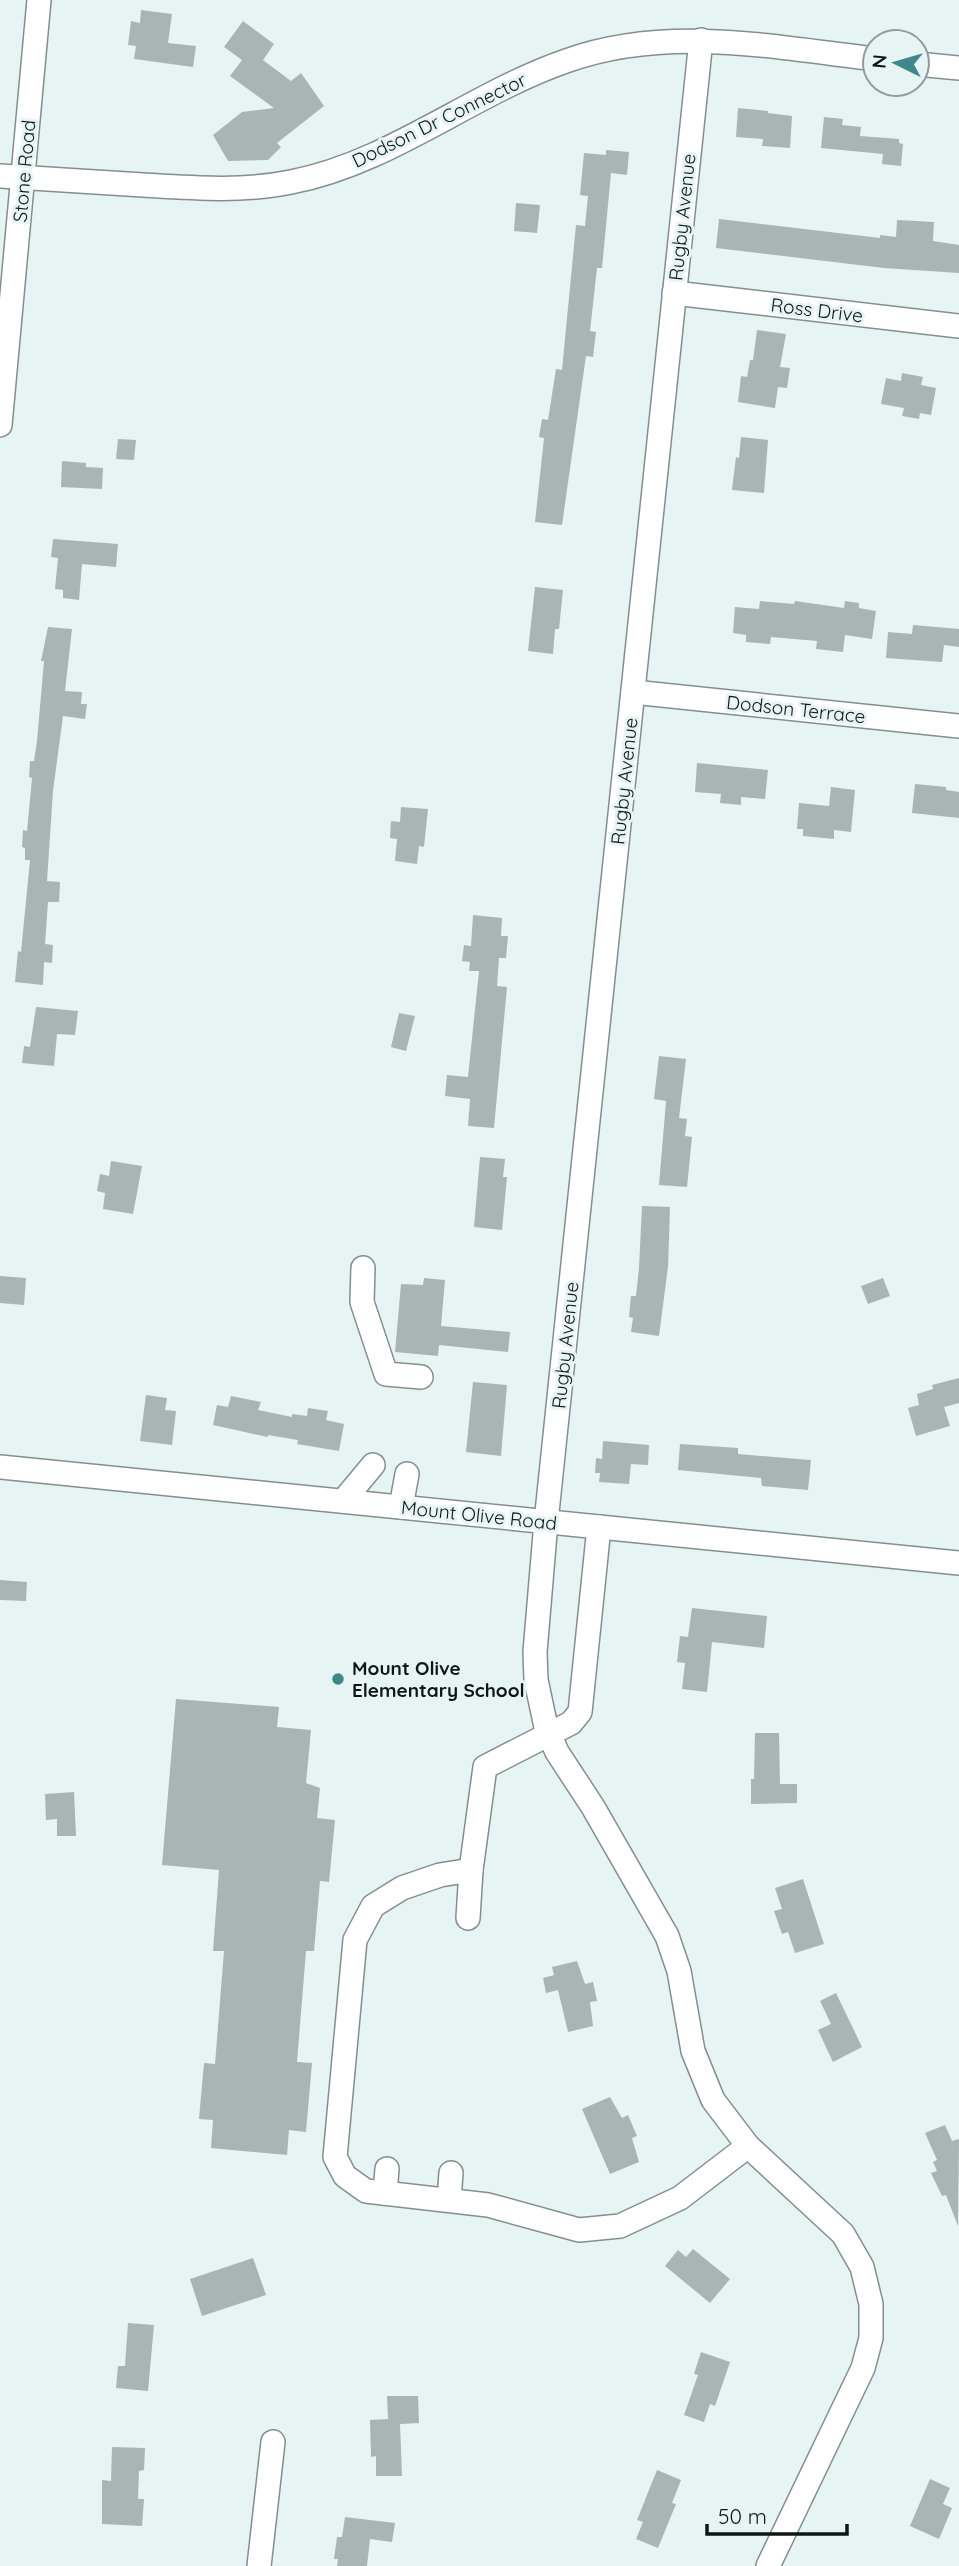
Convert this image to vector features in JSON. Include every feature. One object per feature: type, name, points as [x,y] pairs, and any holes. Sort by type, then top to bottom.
[{"type":"street","name":"Stone Road","points":[[0,425],[11,177],[39,0]]},
{"type":"street","name":"Dodson Dr Connector","points":[[11,177],[215,190],[289,183],[332,172],[367,158],[526,77],[567,60],[633,44],[701,40],[861,57]]},
{"type":"street","name":"Rugby Avenue","points":[[701,40],[546,1522],[535,1652],[536,1679],[546,1727],[557,1752],[593,1807],[667,1936],[679,1972],[693,2051],[713,2100],[748,2146],[843,2234],[862,2267],[871,2304],[871,2338],[863,2368],[768,2566]]},
{"type":"street","points":[[931,65],[959,68]]},
{"type":"street","name":"Ross Drive","points":[[674,293],[959,326]]},
{"type":"street","name":"Dodson Terrace","points":[[633,692],[959,726]]},
{"type":"street","points":[[363,1268],[362,1302],[386,1374],[421,1377]]},
{"type":"street","points":[[342,1502],[373,1465]]},
{"type":"street","name":"Mount Olive Road","points":[[0,1467],[959,1563]]},
{"type":"street","points":[[401,1507],[407,1474]]},
{"type":"street","points":[[468,1918],[471,1870],[485,1767],[571,1723],[580,1712],[599,1527]]},
{"type":"street","points":[[471,1870],[440,1875],[402,1888],[373,1906],[355,1940],[335,2157],[345,2176],[366,2191],[488,2205],[579,2230],[620,2226],[680,2198],[748,2146]]},
{"type":"street","points":[[385,2193],[387,2169]]},
{"type":"street","points":[[449,2200],[451,2173]]},
{"type":"street","points":[[259,2566],[273,2442]]},
{"type":"building","points":[[141,10],[172,14],[168,43],[196,46],[193,67],[134,59],[136,46],[128,45],[131,21],[140,23]]},
{"type":"building","points":[[243,21],[274,44],[263,60],[291,81],[301,73],[324,106],[277,143],[281,147],[268,160],[228,161],[213,135],[242,112],[274,108],[230,76],[242,60],[224,47]]},
{"type":"building","points":[[738,108],[792,116],[790,148],[762,146],[763,139],[736,137]]},
{"type":"building","points":[[824,117],[843,119],[842,125],[861,127],[860,136],[899,139],[899,143],[903,144],[901,166],[882,164],[883,154],[821,148]]},
{"type":"building","points":[[606,150],[629,152],[627,175],[611,173],[602,268],[597,268],[590,331],[596,332],[593,357],[586,356],[562,525],[535,522],[544,438],[539,437],[542,419],[548,420],[556,369],[562,370],[576,225],[585,226],[588,196],[580,195],[584,153],[606,155]]},
{"type":"building","points":[[516,203],[540,205],[537,233],[514,231]]},
{"type":"building","points":[[719,219],[880,238],[880,235],[896,237],[897,220],[934,222],[933,241],[959,245],[959,273],[884,268],[716,248]]},
{"type":"building","points":[[757,330],[786,334],[780,367],[790,368],[787,388],[778,387],[775,408],[738,402],[741,376],[747,377],[750,360],[753,360]]},
{"type":"building","points":[[902,373],[923,377],[921,385],[936,388],[931,415],[920,413],[919,419],[902,416],[904,408],[881,404],[886,378],[901,381]]},
{"type":"building","points":[[741,437],[768,440],[764,493],[732,490]]},
{"type":"building","points":[[118,439],[136,440],[134,460],[116,459]]},
{"type":"building","points":[[62,461],[103,468],[102,489],[61,487]]},
{"type":"building","points":[[53,539],[118,544],[116,567],[82,564],[79,600],[63,598],[63,590],[55,589],[58,558],[51,557]]},
{"type":"building","points":[[535,587],[563,590],[553,654],[528,651]]},
{"type":"building","points":[[760,601],[794,604],[795,601],[844,608],[845,601],[859,603],[859,608],[876,611],[872,639],[845,635],[843,652],[816,649],[817,641],[771,637],[770,644],[746,642],[746,635],[733,633],[735,607],[759,609]]},
{"type":"building","points":[[913,625],[959,629],[959,647],[944,645],[942,662],[886,658],[888,632],[912,634]]},
{"type":"building","points":[[48,627],[72,629],[65,691],[82,692],[81,704],[87,704],[85,719],[63,716],[53,791],[47,881],[60,882],[59,902],[48,902],[45,944],[53,945],[52,963],[44,962],[43,985],[15,982],[18,951],[21,952],[30,860],[25,860],[25,848],[22,847],[23,830],[27,831],[32,778],[29,777],[30,761],[34,761],[37,741],[44,661],[41,661]]},
{"type":"building","points":[[697,763],[768,770],[765,799],[741,797],[741,805],[720,803],[721,794],[695,792]]},
{"type":"building","points":[[915,784],[946,787],[946,790],[959,792],[959,818],[912,813]]},
{"type":"building","points":[[831,787],[855,790],[851,832],[834,830],[834,839],[803,836],[803,829],[797,829],[799,803],[829,806]]},
{"type":"building","points":[[401,807],[428,809],[424,847],[419,846],[417,864],[395,861],[397,839],[390,838],[391,821],[400,822]]},
{"type":"building","points":[[473,915],[502,918],[501,936],[508,936],[506,958],[499,958],[497,986],[507,987],[494,1128],[468,1126],[470,1099],[445,1096],[447,1075],[468,1077],[479,971],[469,971],[470,962],[462,961],[464,945],[471,946]]},
{"type":"building","points":[[36,1007],[78,1011],[75,1035],[57,1034],[54,1066],[22,1063],[24,1046],[30,1047]]},
{"type":"building","points":[[399,1013],[415,1016],[406,1051],[391,1047]]},
{"type":"building","points":[[659,1056],[686,1059],[679,1118],[687,1119],[685,1136],[692,1137],[687,1187],[659,1185],[666,1101],[654,1099]]},
{"type":"building","points":[[480,1157],[505,1159],[503,1177],[507,1177],[502,1230],[474,1227]]},
{"type":"building","points":[[111,1161],[142,1166],[133,1214],[103,1209],[105,1193],[97,1191],[100,1174],[109,1176]]},
{"type":"building","points":[[642,1206],[670,1207],[668,1267],[659,1336],[631,1332],[633,1318],[629,1317],[631,1296],[636,1296]]},
{"type":"building","points":[[0,1276],[26,1278],[24,1305],[0,1303]]},
{"type":"building","points":[[424,1278],[445,1280],[441,1326],[510,1332],[508,1352],[439,1345],[438,1356],[395,1352],[401,1284],[423,1285]]},
{"type":"building","points":[[883,1278],[890,1296],[868,1304],[861,1286]]},
{"type":"building","points":[[959,1378],[959,1403],[944,1407],[950,1426],[916,1436],[908,1408],[919,1405],[917,1394],[933,1389],[932,1385]]},
{"type":"building","points":[[473,1382],[507,1385],[501,1456],[466,1452]]},
{"type":"building","points":[[146,1395],[167,1398],[165,1410],[176,1411],[172,1445],[140,1441]]},
{"type":"building","points":[[231,1396],[261,1402],[258,1410],[292,1417],[292,1414],[307,1416],[308,1408],[328,1411],[326,1420],[344,1424],[339,1451],[297,1444],[298,1440],[268,1437],[213,1425],[217,1405],[228,1407]]},
{"type":"building","points":[[603,1441],[649,1445],[648,1465],[631,1464],[629,1484],[599,1482],[600,1473],[595,1473],[596,1458],[602,1459]]},
{"type":"building","points":[[680,1444],[738,1448],[738,1454],[811,1460],[808,1490],[762,1486],[761,1478],[678,1470]]},
{"type":"building","points":[[0,1580],[27,1582],[26,1601],[0,1600]]},
{"type":"building","points":[[692,1608],[767,1616],[764,1648],[712,1642],[707,1692],[682,1689],[685,1663],[677,1662],[680,1636],[688,1637]]},
{"type":"building","points":[[176,1699],[279,1707],[277,1727],[311,1730],[306,1783],[320,1788],[317,1818],[335,1820],[329,1882],[320,1881],[314,1951],[306,1951],[297,2062],[312,2063],[306,2132],[289,2130],[287,2155],[211,2148],[213,2120],[199,2119],[204,2063],[215,2064],[224,1951],[213,1951],[219,1870],[162,1865]]},
{"type":"building","points":[[755,1733],[779,1733],[780,1784],[797,1784],[797,1803],[751,1804]]},
{"type":"building","points":[[74,1792],[76,1836],[57,1836],[57,1819],[46,1820],[45,1794]]},
{"type":"building","points":[[803,1879],[824,1944],[795,1953],[788,1932],[782,1934],[774,1911],[782,1909],[775,1888]]},
{"type":"building","points":[[577,1961],[585,1984],[593,1982],[597,2001],[590,2002],[593,2026],[568,2032],[558,1990],[546,1993],[543,1978],[554,1975],[552,1967]]},
{"type":"building","points":[[836,1993],[862,2047],[833,2062],[818,2030],[831,2024],[820,2001]]},
{"type":"building","points":[[610,2097],[622,2118],[628,2115],[637,2136],[632,2138],[639,2162],[610,2174],[582,2109]]},
{"type":"building","points":[[945,2125],[952,2141],[959,2139],[958,2226],[946,2195],[942,2196],[931,2173],[937,2171],[933,2162],[937,2160],[925,2133]]},
{"type":"building","points":[[693,2249],[730,2279],[710,2303],[665,2266],[678,2250],[686,2257]]},
{"type":"building","points":[[253,2258],[266,2295],[202,2316],[190,2279]]},
{"type":"building","points":[[128,2323],[154,2325],[148,2391],[116,2388],[118,2366],[125,2366]]},
{"type":"building","points":[[701,2352],[730,2362],[715,2406],[710,2404],[704,2422],[684,2415],[698,2375],[694,2374]]},
{"type":"building","points":[[387,2396],[418,2396],[419,2423],[400,2424],[402,2476],[376,2476],[376,2456],[371,2457],[370,2420],[388,2419]]},
{"type":"building","points":[[112,2447],[145,2448],[144,2470],[139,2471],[138,2499],[144,2499],[142,2526],[102,2524],[102,2480],[111,2481]]},
{"type":"building","points":[[657,2470],[681,2480],[672,2503],[676,2504],[658,2548],[636,2539],[643,2522],[637,2520]]},
{"type":"building","points":[[930,2479],[950,2488],[943,2504],[952,2508],[939,2539],[910,2526]]},
{"type":"building","points":[[345,2517],[395,2523],[392,2542],[370,2539],[367,2566],[337,2566],[338,2559],[334,2559],[337,2537],[342,2537]]},
{"type":"place","name":"Mount Olive Elementary School","points":[[338,1679]]}]
